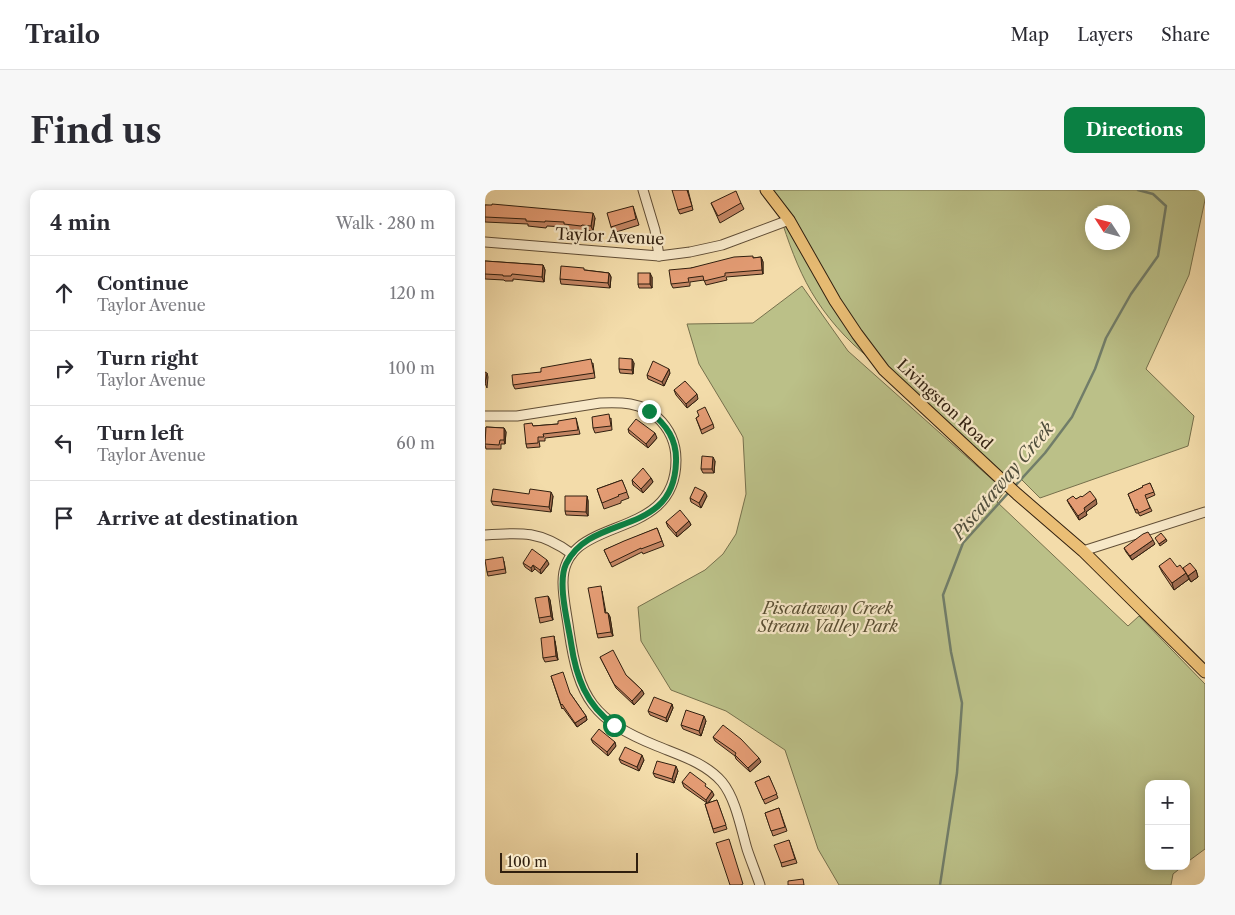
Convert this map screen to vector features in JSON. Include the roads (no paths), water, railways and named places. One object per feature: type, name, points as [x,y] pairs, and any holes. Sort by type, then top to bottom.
[{"type":"main road","name":"Livingston Road","points":[[766,190],[789,220],[835,301],[884,370],[991,471],[1083,551],[1205,672]]},
{"type":"street","points":[[643,190],[655,230],[659,256]]},
{"type":"street","name":"Taylor Avenue","points":[[485,242],[659,256],[722,245],[789,220]]},
{"type":"street","points":[[485,416],[517,416],[613,402],[642,406],[657,417],[669,431],[676,451],[676,470],[672,487],[663,501],[655,509],[636,520],[592,537],[573,554],[564,571],[564,596],[572,654],[588,699],[603,716],[625,732],[700,765],[722,782],[731,799],[760,885]]},
{"type":"street","points":[[1083,551],[1205,512]]},
{"type":"street","points":[[485,535],[519,533],[539,535],[573,554]]},
{"type":"waterway","name":"Piscataway Creek","points":[[1014,487],[1045,453],[1072,417],[1095,369],[1106,338],[1131,294],[1158,256],[1166,206],[1153,194],[1138,190]]},
{"type":"waterway","name":"Piscataway Creek","points":[[940,885],[957,773],[962,703],[951,652],[943,595],[963,543],[1010,491]]},
{"type":"park label","name":"Piscataway Creek Stream Valley Park","points":[[828,617]]}]
